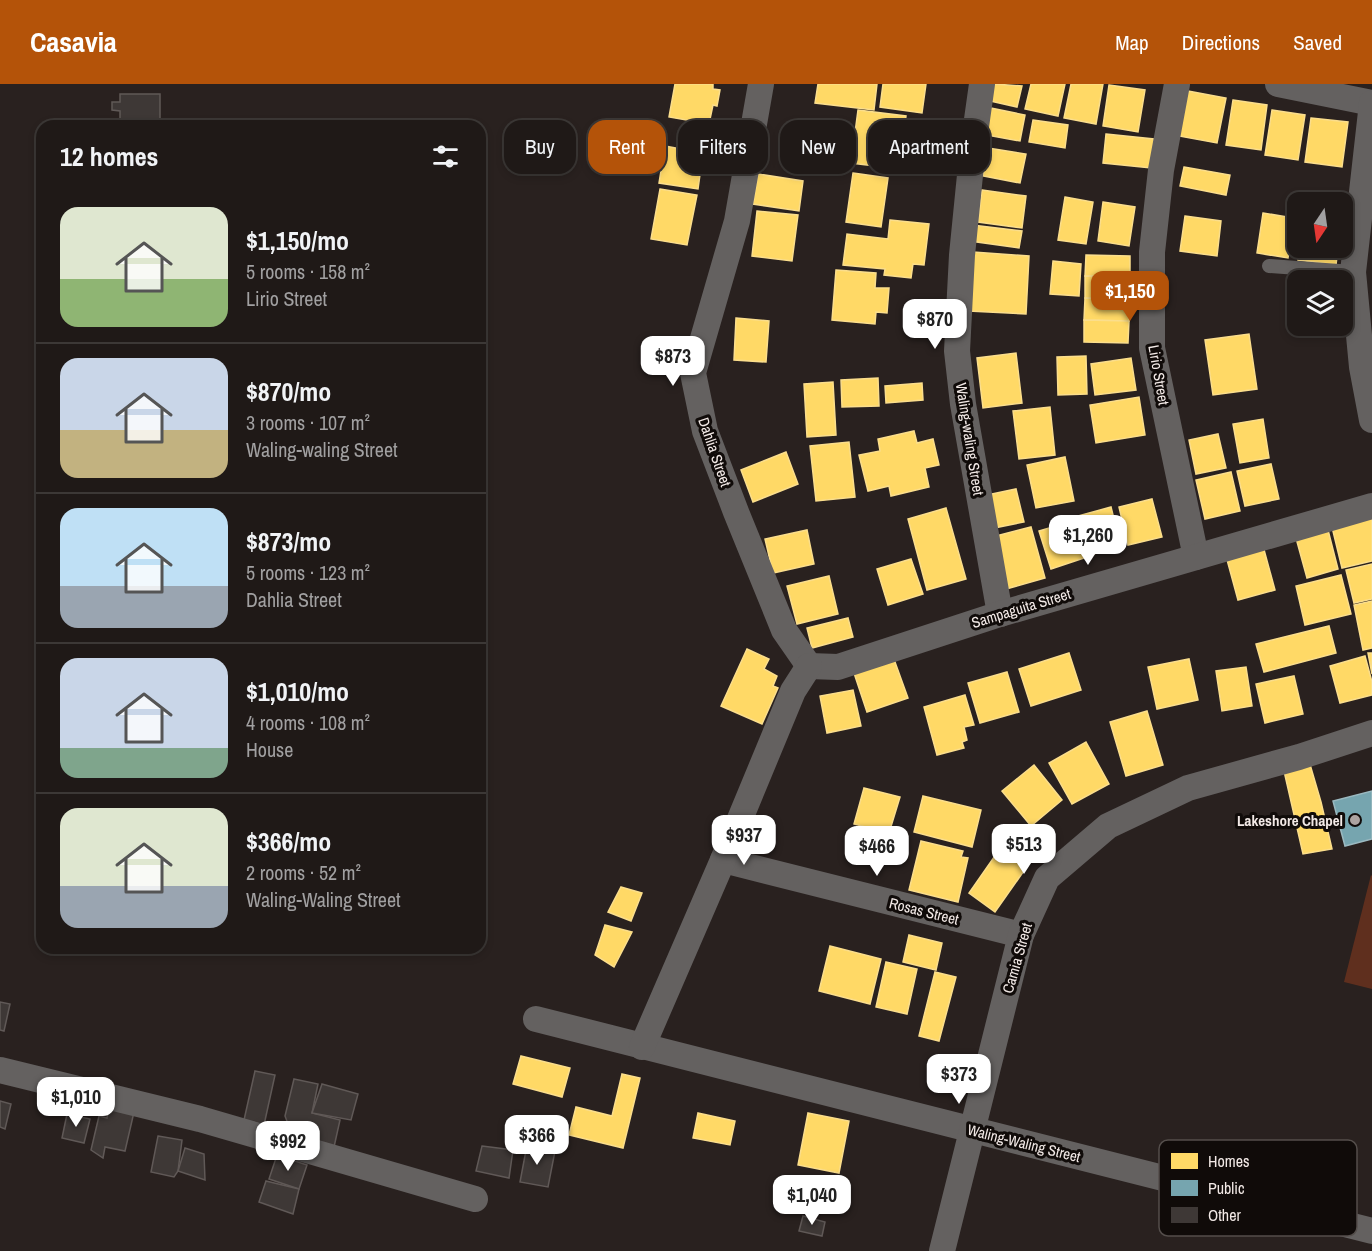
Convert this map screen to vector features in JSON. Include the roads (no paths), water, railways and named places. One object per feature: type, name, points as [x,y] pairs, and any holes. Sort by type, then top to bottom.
[{"type":"street","name":"Dahlia Street","points":[[761,84],[737,221],[693,373],[705,431],[741,523],[784,630],[809,666]]},
{"type":"street","name":"Waling-waling Street","points":[[982,84],[962,255],[957,351],[963,405],[1000,614]]},
{"type":"street","name":"Lirio Street","points":[[1177,84],[1161,170],[1152,252],[1152,348],[1196,557]]},
{"type":"street","points":[[1278,84],[1372,103],[1353,272],[1362,367],[1372,420]]},
{"type":"street","name":"Sampaguita Street","points":[[809,666],[838,667],[1000,614],[1372,506]]},
{"type":"street","points":[[642,1047],[723,860],[792,691],[809,666]]},
{"type":"street","name":"Camia Street","points":[[942,1251],[1021,935],[1047,878],[1108,826],[1188,788],[1372,733]]},
{"type":"street","name":"Rosas Street","points":[[723,860],[1021,935]]},
{"type":"street","name":"Waling-Waling Street","points":[[536,1019],[1159,1177]]},
{"type":"street","points":[[0,1070],[200,1119],[475,1199]]},
{"type":"street","name":"Waling-Waling Street","points":[[1357,1227],[1372,1231]]},
{"type":"lane","points":[[1269,266],[1325,270]]},
{"type":"place","name":"Lakeshore Chapel","points":[[1355,820]]}]
